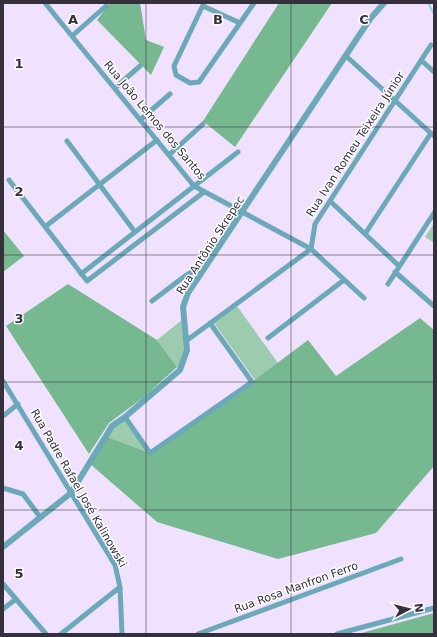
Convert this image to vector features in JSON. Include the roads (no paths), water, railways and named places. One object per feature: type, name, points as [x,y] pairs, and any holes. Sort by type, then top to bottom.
[{"type":"street","name":"Rua João Lemos dos Santos","points":[[45,3],[194,186],[311,249],[364,298]]},
{"type":"street","points":[[240,23],[204,4],[174,66],[176,74],[190,83],[199,82],[254,3]]},
{"type":"street","name":"Rua Antônio Skrepec","points":[[71,492],[112,426],[125,418],[180,370],[186,355],[183,312],[184,302],[207,263],[243,212],[370,18],[384,3]]},
{"type":"street","points":[[72,36],[106,6]]},
{"type":"street","name":"Rua Ivan Romeu Teixeira Júnior","points":[[311,249],[315,224],[431,45]]},
{"type":"street","points":[[346,56],[432,134],[364,234]]},
{"type":"street","points":[[421,60],[434,72]]},
{"type":"street","points":[[115,88],[140,66]]},
{"type":"street","points":[[140,120],[170,94]]},
{"type":"street","points":[[169,155],[203,124]]},
{"type":"street","points":[[46,226],[157,140]]},
{"type":"street","points":[[68,141],[135,232]]},
{"type":"street","points":[[81,274],[238,152]]},
{"type":"street","points":[[9,180],[87,281],[204,192]]},
{"type":"street","points":[[330,201],[399,266]]},
{"type":"street","points":[[388,284],[434,213]]},
{"type":"street","points":[[158,214],[164,222]]},
{"type":"street","points":[[186,341],[311,249]]},
{"type":"street","points":[[152,302],[185,276],[207,263]]},
{"type":"street","points":[[395,272],[434,306]]},
{"type":"street","points":[[268,338],[344,280]]},
{"type":"street","points":[[125,418],[150,453],[252,382],[210,323]]},
{"type":"street","name":"Rua Padre Rafael José Kalinowski","points":[[3,381],[115,565],[120,587],[122,634]]},
{"type":"street","points":[[3,416],[18,404]]},
{"type":"street","points":[[3,488],[23,494],[40,517]]},
{"type":"street","points":[[3,547],[71,492]]},
{"type":"street","name":"Rua Rosa Manfron Ferro","points":[[198,634],[401,559]]},
{"type":"street","points":[[3,584],[46,634]]},
{"type":"street","points":[[61,634],[120,587]]},
{"type":"street","points":[[3,610],[16,599]]},
{"type":"street","points":[[337,634],[434,608]]},
{"type":"waterway","points":[[428,3],[434,14]]}]
